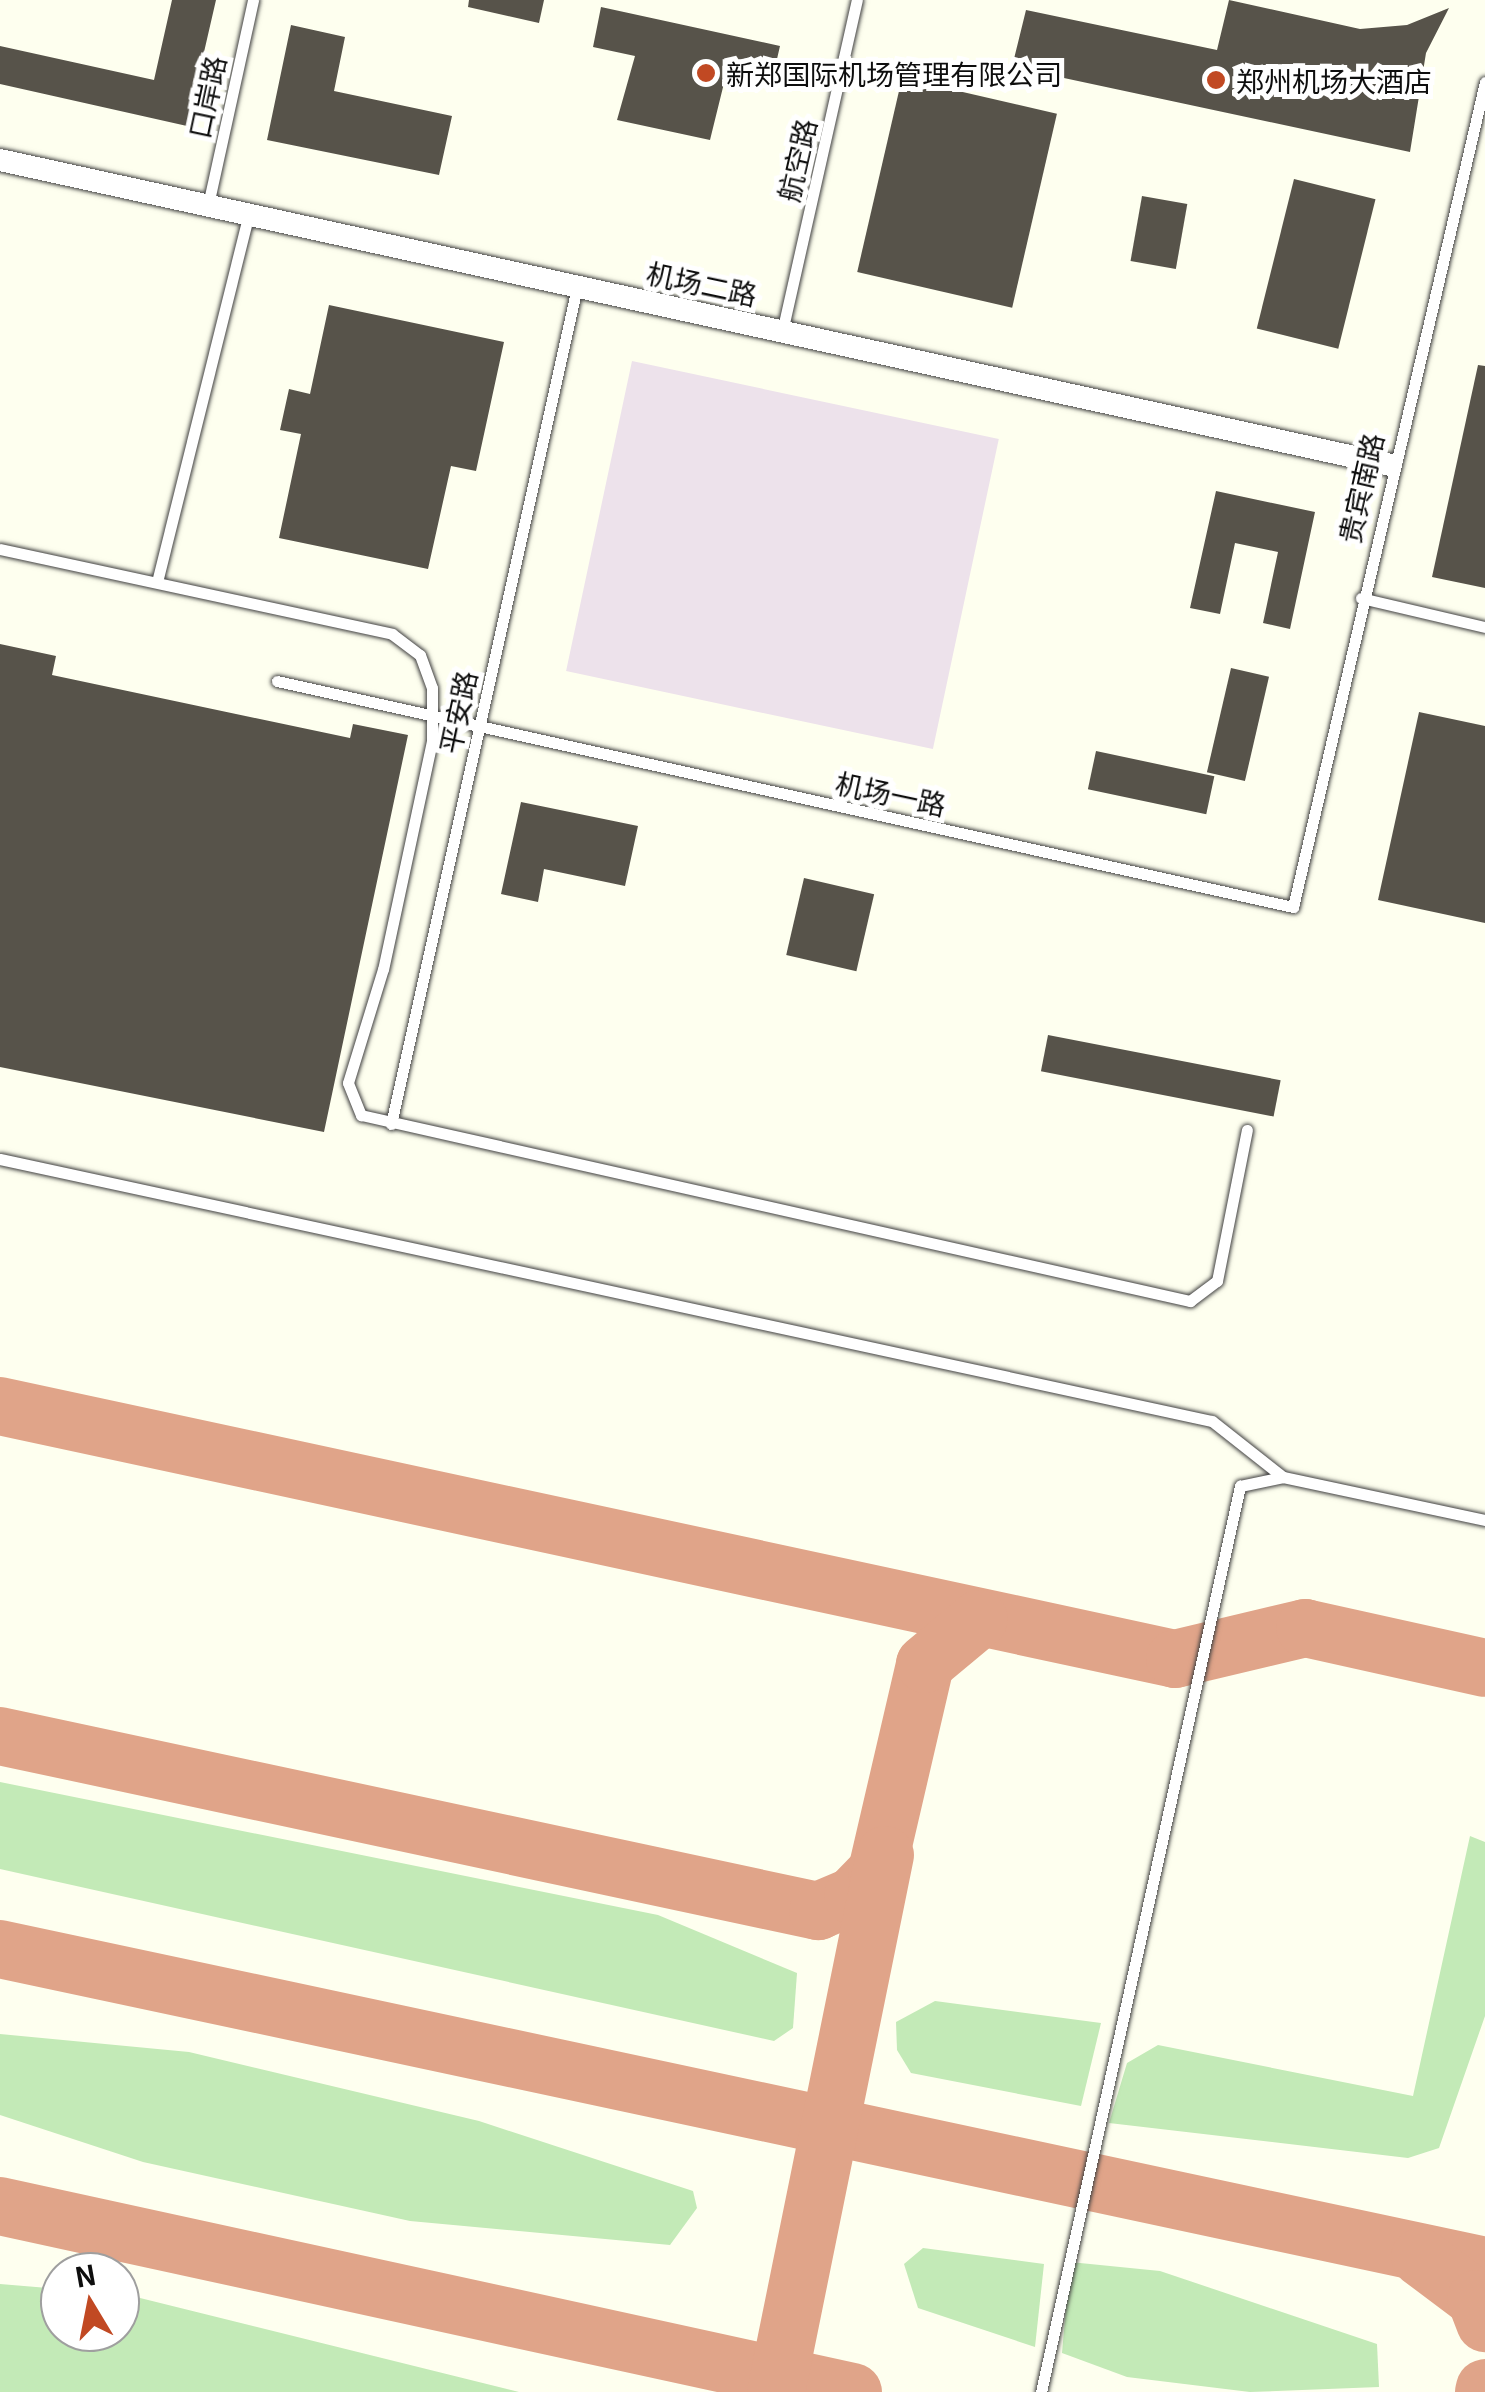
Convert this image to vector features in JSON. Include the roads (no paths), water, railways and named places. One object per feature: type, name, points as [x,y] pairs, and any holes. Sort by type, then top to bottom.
[{"type":"street","name":"机场二路","points":[[0,160],[1391,465]]},
{"type":"lane","name":"口岸路","points":[[208,205],[253,0]]},
{"type":"lane","name":"航空路","points":[[782,332],[858,0]]},
{"type":"lane","name":"贵宾南路","points":[[1293,907],[1391,465],[1485,82]]},
{"type":"lane","points":[[157,582],[249,214]]},
{"type":"lane","name":"平安路","points":[[391,1124],[577,287]]},
{"type":"lane","points":[[0,549],[406,640],[430,675],[434,717],[383,968],[347,1092],[361,1116],[1198,1302],[1218,1281],[1247,1130]]},
{"type":"lane","points":[[1361,598],[1485,626]]},
{"type":"lane","name":"机场一路","points":[[276,681],[1293,907]]},
{"type":"lane","points":[[0,1158],[1212,1421],[1283,1477]]},
{"type":"lane","points":[[1041,2392],[1234,1501],[1248,1478],[1283,1477],[1485,1520]]},
{"type":"place","name":"新郑国际机场管理有限公司","points":[[706,73]]},
{"type":"place","name":"郑州机场大酒店","points":[[1216,80]]}]
